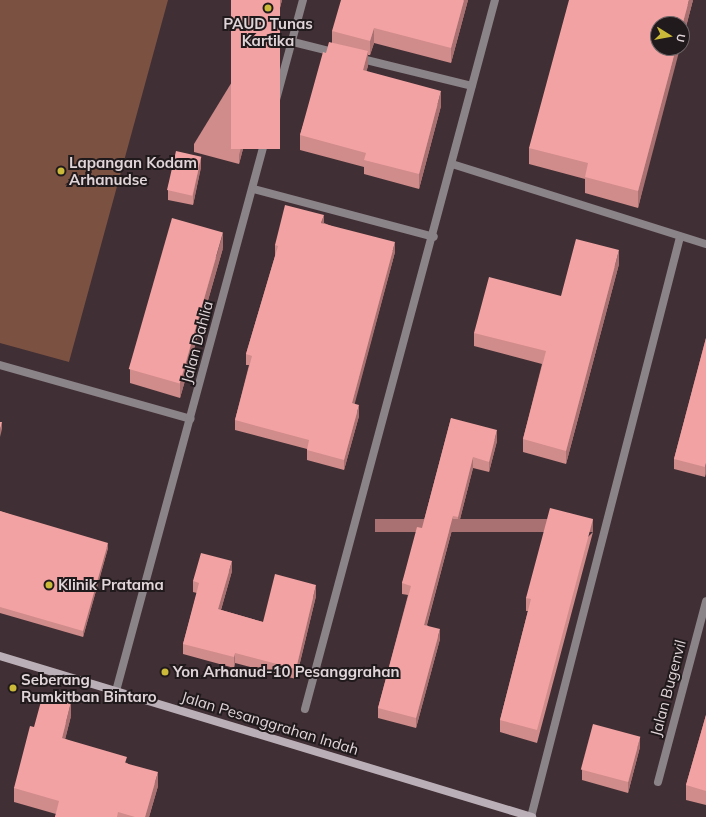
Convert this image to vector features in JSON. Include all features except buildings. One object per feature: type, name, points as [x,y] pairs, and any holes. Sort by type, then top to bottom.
[{"type":"street","name":"Jalan Dahlia","points":[[116,691],[254,189],[303,0]]},
{"type":"street","points":[[305,709],[434,237],[495,0]]},
{"type":"street","points":[[293,42],[472,86]]},
{"type":"street","points":[[452,164],[706,244]]},
{"type":"street","points":[[254,189],[434,237]]},
{"type":"street","points":[[532,817],[680,237]]},
{"type":"street","points":[[0,365],[191,419]]},
{"type":"street","name":"Jalan Bugenvil","points":[[658,782],[706,601]]},
{"type":"street","name":"Jalan Pesanggrahan Indah","points":[[0,656],[508,814],[532,817]]},
{"type":"shaded area","name":"Lapangan Kodam Arhanudse","points":[[0,0],[168,0],[69,362],[0,343]]},
{"type":"place","name":"PAUD Tunas Kartika","points":[[268,8]]},
{"type":"place","name":"Lapangan Kodam Arhanudse","points":[[61,171]]},
{"type":"place","name":"Klinik Pratama","points":[[49,585]]},
{"type":"place","name":"Yon Arhanud-10 Pesanggrahan","points":[[165,672]]},
{"type":"place","name":"Seberang Rumkitban Bintaro","points":[[13,688]]}]
